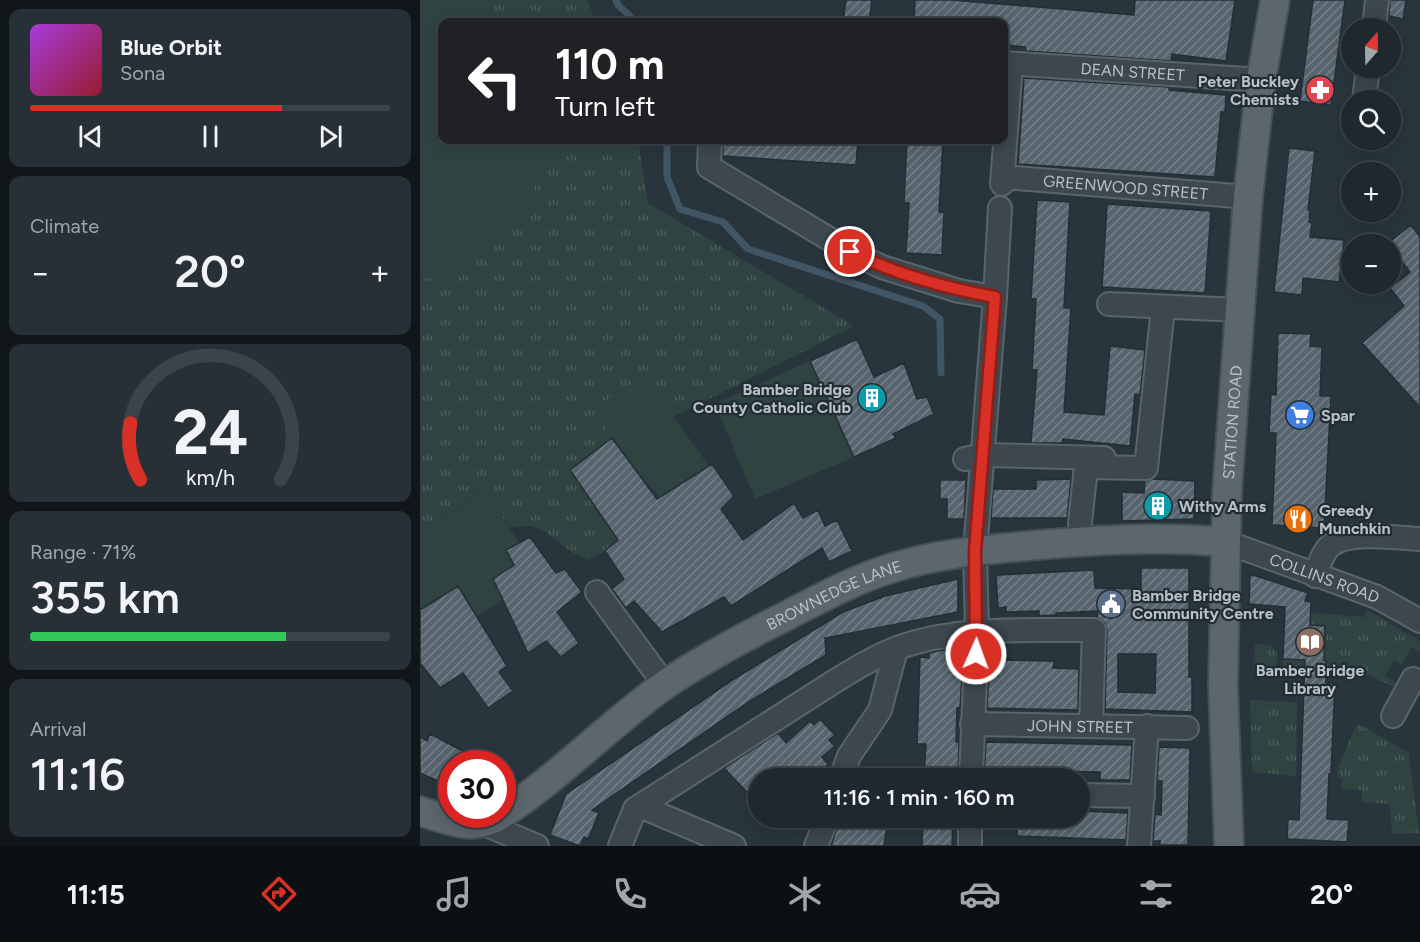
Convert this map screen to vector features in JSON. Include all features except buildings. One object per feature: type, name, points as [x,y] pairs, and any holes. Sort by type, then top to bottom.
[{"type":"main road","name":"STATION ROAD","points":[[1228,846],[1223,686],[1226,542],[1248,197],[1261,80],[1275,0]]},
{"type":"main road","name":"BROWNEDGE LANE","points":[[516,805],[530,796],[665,685],[725,648],[821,597],[891,568],[935,557],[975,551],[1081,541],[1165,538],[1226,542]]},
{"type":"main road","points":[[420,811],[438,816]]},
{"type":"street","points":[[1375,18],[1377,0]]},
{"type":"street","name":"DEAN STREET","points":[[1008,63],[1261,80]]},
{"type":"street","points":[[710,144],[709,166],[850,252],[891,270],[959,291],[995,297]]},
{"type":"street","name":"GREENWOOD STREET","points":[[1004,144],[1002,181],[1248,197]]},
{"type":"street","points":[[971,768],[977,631],[974,457],[995,297],[1000,208]]},
{"type":"street","points":[[1109,304],[1239,310]]},
{"type":"street","points":[[1081,541],[1080,523],[1086,467],[1146,468],[1163,308]]},
{"type":"street","points":[[974,457],[1130,458]]},
{"type":"street","points":[[1315,576],[1330,546],[1343,539],[1357,537],[1420,539]]},
{"type":"street","name":"COLLINS ROAD","points":[[1226,542],[1377,597],[1420,621]]},
{"type":"street","points":[[597,592],[665,685]]},
{"type":"street","points":[[620,846],[634,809],[865,663],[896,649],[920,642],[977,631],[1094,630],[1091,725]]},
{"type":"street","points":[[845,768],[849,756],[880,710],[896,649]]},
{"type":"street","points":[[1393,716],[1409,677]]},
{"type":"street","name":"JOHN STREET","points":[[972,724],[1187,728]]},
{"type":"street","points":[[1139,846],[1148,726]]},
{"type":"street","points":[[1090,795],[1143,796]]},
{"type":"street","points":[[640,806],[734,846]]},
{"type":"street","points":[[512,828],[537,846]]},
{"type":"street","points":[[816,846],[823,828]]},
{"type":"street","points":[[970,828],[970,846]]},
{"type":"green space","points":[[420,0],[587,0],[594,18],[438,18],[438,144],[639,144],[648,203],[854,326],[673,417],[644,376],[612,438],[618,540],[589,560],[573,553],[543,530],[531,526],[509,527],[483,489],[420,534]]},
{"type":"green space","points":[[420,0],[463,0],[480,18],[438,18],[438,144],[541,144],[540,171],[523,211],[513,225],[487,251],[458,270],[440,277],[420,279]]},
{"type":"green space","points":[[810,361],[854,457],[755,499],[715,404]]},
{"type":"green space","points":[[644,376],[709,466],[660,497],[624,455],[594,409]]},
{"type":"green space","points":[[484,489],[519,543],[507,550],[514,565],[493,579],[503,600],[477,616],[458,586],[420,610],[420,534]]},
{"type":"green space","points":[[1285,611],[1365,617],[1365,611],[1372,613],[1420,641],[1420,651],[1411,647],[1402,665],[1394,660],[1386,674],[1399,684],[1397,689],[1371,676],[1282,670],[1283,659],[1312,660],[1326,665],[1324,661],[1325,626],[1285,624]]},
{"type":"green space","points":[[1255,644],[1270,645],[1277,653],[1277,670],[1254,668]]},
{"type":"green space","points":[[1250,700],[1297,702],[1296,776],[1252,772]]},
{"type":"green space","points":[[1357,723],[1409,753],[1419,833],[1392,834],[1390,804],[1362,802],[1362,790],[1341,789],[1342,779],[1337,778],[1338,768]]},
{"type":"waterway","points":[[616,0],[632,18]]},
{"type":"waterway","points":[[667,144],[667,177],[680,209],[723,222],[748,249],[923,306],[940,319],[941,373]]},
{"type":"place","name":"Peter Buckley Chemists","points":[[1320,90]]},
{"type":"place","name":"Bamber Bridge County Catholic Club","points":[[872,398]]},
{"type":"place","name":"Spar","points":[[1300,415]]},
{"type":"place","name":"Withy Arms","points":[[1158,506]]},
{"type":"place","name":"Greedy Munchkin","points":[[1298,519]]},
{"type":"place","name":"Bamber Bridge Community Centre","points":[[1111,604]]},
{"type":"place","name":"Bamber Bridge Library","points":[[1310,642]]},
{"type":"route","points":[[850,252],[882,267],[959,291],[995,297],[975,551],[976,654]]}]
